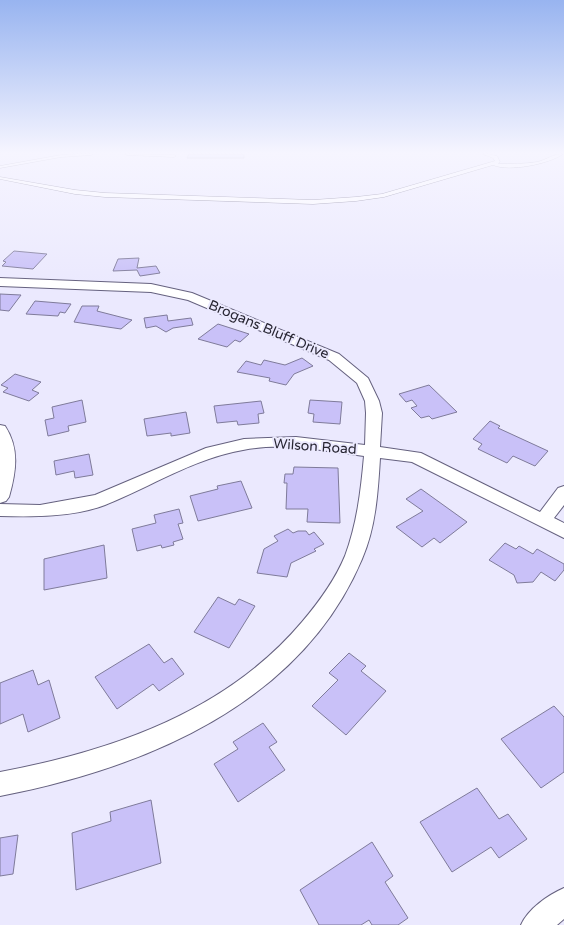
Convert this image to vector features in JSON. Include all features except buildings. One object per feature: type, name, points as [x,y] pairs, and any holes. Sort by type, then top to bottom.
[{"type":"street","name":"Brogans Bluff Drive","points":[[0,282],[133,287],[178,293],[322,351],[347,366],[366,386],[372,401],[374,414],[372,450],[363,525],[353,558],[337,590],[309,629],[288,651],[253,682],[222,704],[154,740],[115,756],[70,770],[0,784]]},
{"type":"street","points":[[0,430],[8,449],[9,461],[0,497]]},
{"type":"street","name":"Wilson Road","points":[[0,510],[40,511],[98,501],[196,457],[244,444],[296,442],[372,450],[415,457],[564,531]]},
{"type":"street","points":[[543,521],[564,492]]},
{"type":"street","points":[[536,925],[564,902]]},
{"type":"lane","points":[[169,197],[313,202],[369,197]]}]
